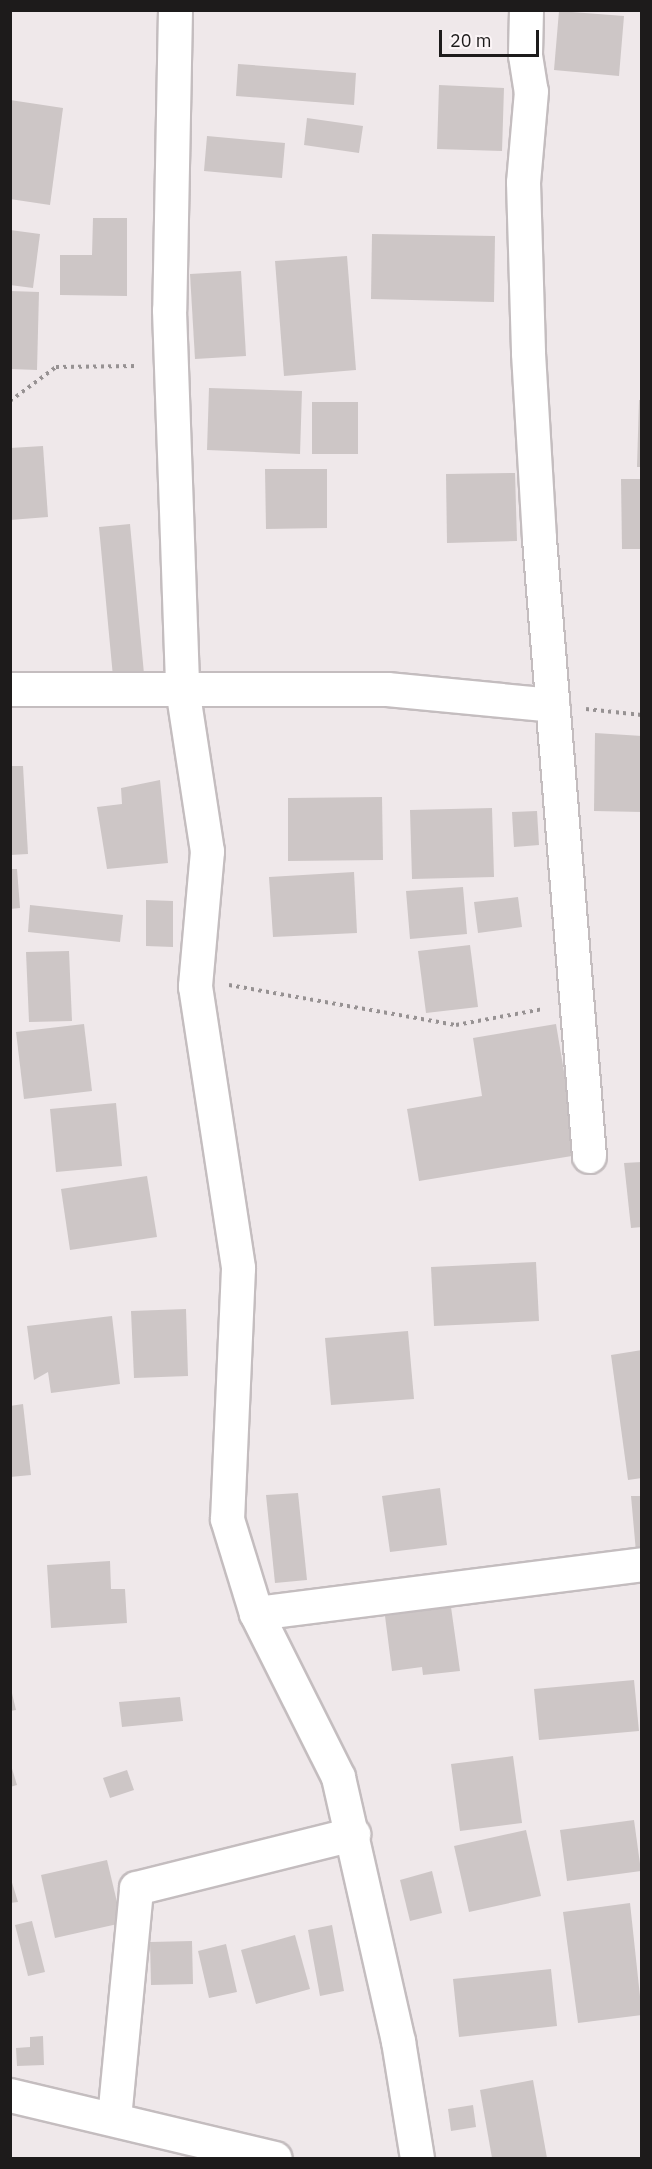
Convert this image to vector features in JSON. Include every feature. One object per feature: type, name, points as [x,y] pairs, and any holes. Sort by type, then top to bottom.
[{"type":"street","points":[[175,10],[169,309],[182,688],[207,851],[195,986],[238,1269],[227,1519],[256,1613],[338,1777],[353,1834],[398,2041],[417,2158]]},
{"type":"street","points":[[526,10],[525,55],[531,91],[523,182],[525,278],[552,705],[589,1156]]},
{"type":"street","points":[[10,689],[387,689],[552,705]]},
{"type":"street","points":[[256,1613],[642,1564]]},
{"type":"street","points":[[114,2118],[136,1888],[353,1834]]},
{"type":"street","points":[[10,2095],[275,2158]]},
{"type":"path","points":[[10,401],[56,367],[172,366]]},
{"type":"path","points":[[552,705],[642,715]]},
{"type":"path","points":[[195,986],[235,985],[456,1025],[576,1003]]},
{"type":"building","points":[[559,11],[624,16],[619,76],[554,70]]},
{"type":"building","points":[[238,64],[356,73],[354,105],[236,96]]},
{"type":"building","points":[[439,85],[504,88],[502,151],[437,149]]},
{"type":"building","points":[[10,100],[63,108],[50,205],[10,199]]},
{"type":"building","points":[[307,118],[363,126],[359,153],[304,145]]},
{"type":"building","points":[[207,136],[285,143],[282,178],[204,171]]},
{"type":"building","points":[[93,218],[127,218],[127,296],[60,295],[60,255],[92,255]]},
{"type":"building","points":[[10,230],[40,234],[33,288],[10,285]]},
{"type":"building","points":[[372,234],[495,236],[494,302],[371,299]]},
{"type":"building","points":[[347,256],[356,370],[284,376],[275,261]]},
{"type":"building","points":[[241,271],[246,356],[195,359],[190,274]]},
{"type":"building","points":[[10,291],[39,292],[37,370],[10,369]]},
{"type":"building","points":[[209,388],[302,391],[300,454],[207,450]]},
{"type":"building","points":[[639,400],[642,400],[642,467],[637,467]]},
{"type":"building","points":[[312,402],[358,402],[358,454],[312,454]]},
{"type":"building","points":[[43,446],[48,517],[10,520],[10,448]]},
{"type":"building","points":[[265,469],[327,469],[327,528],[266,529]]},
{"type":"building","points":[[515,473],[517,541],[447,543],[446,474]]},
{"type":"building","points":[[621,479],[642,479],[642,549],[622,549]]},
{"type":"building","points":[[130,524],[144,674],[113,677],[99,527]]},
{"type":"building","points":[[595,733],[642,736],[642,812],[594,811]]},
{"type":"building","points":[[10,766],[23,766],[28,854],[10,855]]},
{"type":"building","points":[[160,780],[168,863],[107,869],[97,807],[122,804],[121,788]]},
{"type":"building","points":[[382,797],[383,860],[288,861],[288,798]]},
{"type":"building","points":[[492,808],[494,877],[412,879],[410,810]]},
{"type":"building","points":[[537,811],[539,845],[514,847],[512,812]]},
{"type":"building","points":[[10,869],[17,869],[20,908],[10,909]]},
{"type":"building","points":[[354,872],[357,933],[273,937],[269,877]]},
{"type":"building","points":[[463,887],[467,934],[410,939],[406,891]]},
{"type":"building","points":[[518,897],[522,927],[478,933],[474,902]]},
{"type":"building","points":[[146,900],[173,901],[173,947],[146,946]]},
{"type":"building","points":[[30,905],[123,915],[120,942],[28,932]]},
{"type":"building","points":[[470,945],[478,1007],[426,1013],[418,951]]},
{"type":"building","points":[[69,951],[72,1021],[29,1022],[26,952]]},
{"type":"building","points":[[84,1024],[92,1091],[24,1099],[16,1032]]},
{"type":"building","points":[[556,1024],[578,1155],[419,1181],[407,1109],[482,1096],[473,1038]]},
{"type":"building","points":[[116,1103],[122,1166],[56,1172],[50,1109]]},
{"type":"building","points":[[642,1162],[642,1227],[631,1228],[624,1163]]},
{"type":"building","points":[[147,1176],[157,1237],[70,1250],[61,1189]]},
{"type":"building","points":[[536,1262],[539,1321],[434,1326],[431,1267]]},
{"type":"building","points":[[186,1309],[188,1376],[134,1378],[131,1311]]},
{"type":"building","points":[[112,1316],[120,1384],[51,1393],[48,1372],[34,1380],[27,1326]]},
{"type":"building","points":[[408,1331],[414,1399],[331,1405],[325,1338]]},
{"type":"building","points":[[642,1350],[642,1478],[628,1480],[611,1355]]},
{"type":"building","points":[[23,1404],[31,1475],[10,1477],[10,1406]]},
{"type":"building","points":[[440,1488],[447,1545],[390,1552],[382,1496]]},
{"type":"building","points":[[298,1493],[307,1580],[275,1583],[266,1495]]},
{"type":"building","points":[[631,1496],[642,1496],[642,1551],[636,1552]]},
{"type":"building","points":[[110,1561],[111,1589],[125,1589],[127,1623],[51,1628],[47,1565]]},
{"type":"building","points":[[451,1607],[460,1671],[423,1675],[422,1667],[392,1671],[385,1616]]},
{"type":"building","points":[[634,1680],[639,1731],[539,1740],[534,1689]]},
{"type":"building","points":[[10,1685],[16,1710],[10,1711]]},
{"type":"building","points":[[180,1697],[183,1721],[122,1727],[119,1702]]},
{"type":"building","points":[[513,1756],[522,1823],[460,1831],[451,1764]]},
{"type":"building","points":[[10,1762],[17,1785],[10,1787]]},
{"type":"building","points":[[127,1770],[134,1790],[110,1798],[103,1778]]},
{"type":"building","points":[[634,1820],[641,1871],[567,1881],[560,1830]]},
{"type":"building","points":[[526,1830],[541,1896],[469,1912],[454,1846]]},
{"type":"building","points":[[107,1860],[122,1923],[55,1938],[41,1875]]},
{"type":"building","points":[[432,1871],[442,1913],[410,1921],[400,1880]]},
{"type":"building","points":[[10,1876],[18,1902],[10,1903]]},
{"type":"building","points":[[630,1903],[642,2015],[578,2023],[563,1912]]},
{"type":"building","points":[[32,1921],[45,1972],[28,1976],[15,1925]]},
{"type":"building","points":[[332,1925],[344,1991],[320,1996],[308,1930]]},
{"type":"building","points":[[295,1935],[310,1989],[256,2004],[241,1950]]},
{"type":"building","points":[[192,1941],[193,1984],[151,1985],[150,1942]]},
{"type":"building","points":[[226,1944],[237,1992],[209,1998],[198,1951]]},
{"type":"building","points":[[551,1969],[557,2026],[459,2037],[453,1979]]},
{"type":"building","points":[[43,2036],[44,2065],[17,2066],[16,2048],[30,2047],[30,2037]]},
{"type":"building","points":[[533,2080],[547,2158],[492,2158],[480,2090]]},
{"type":"building","points":[[473,2105],[476,2127],[451,2131],[448,2109]]}]
